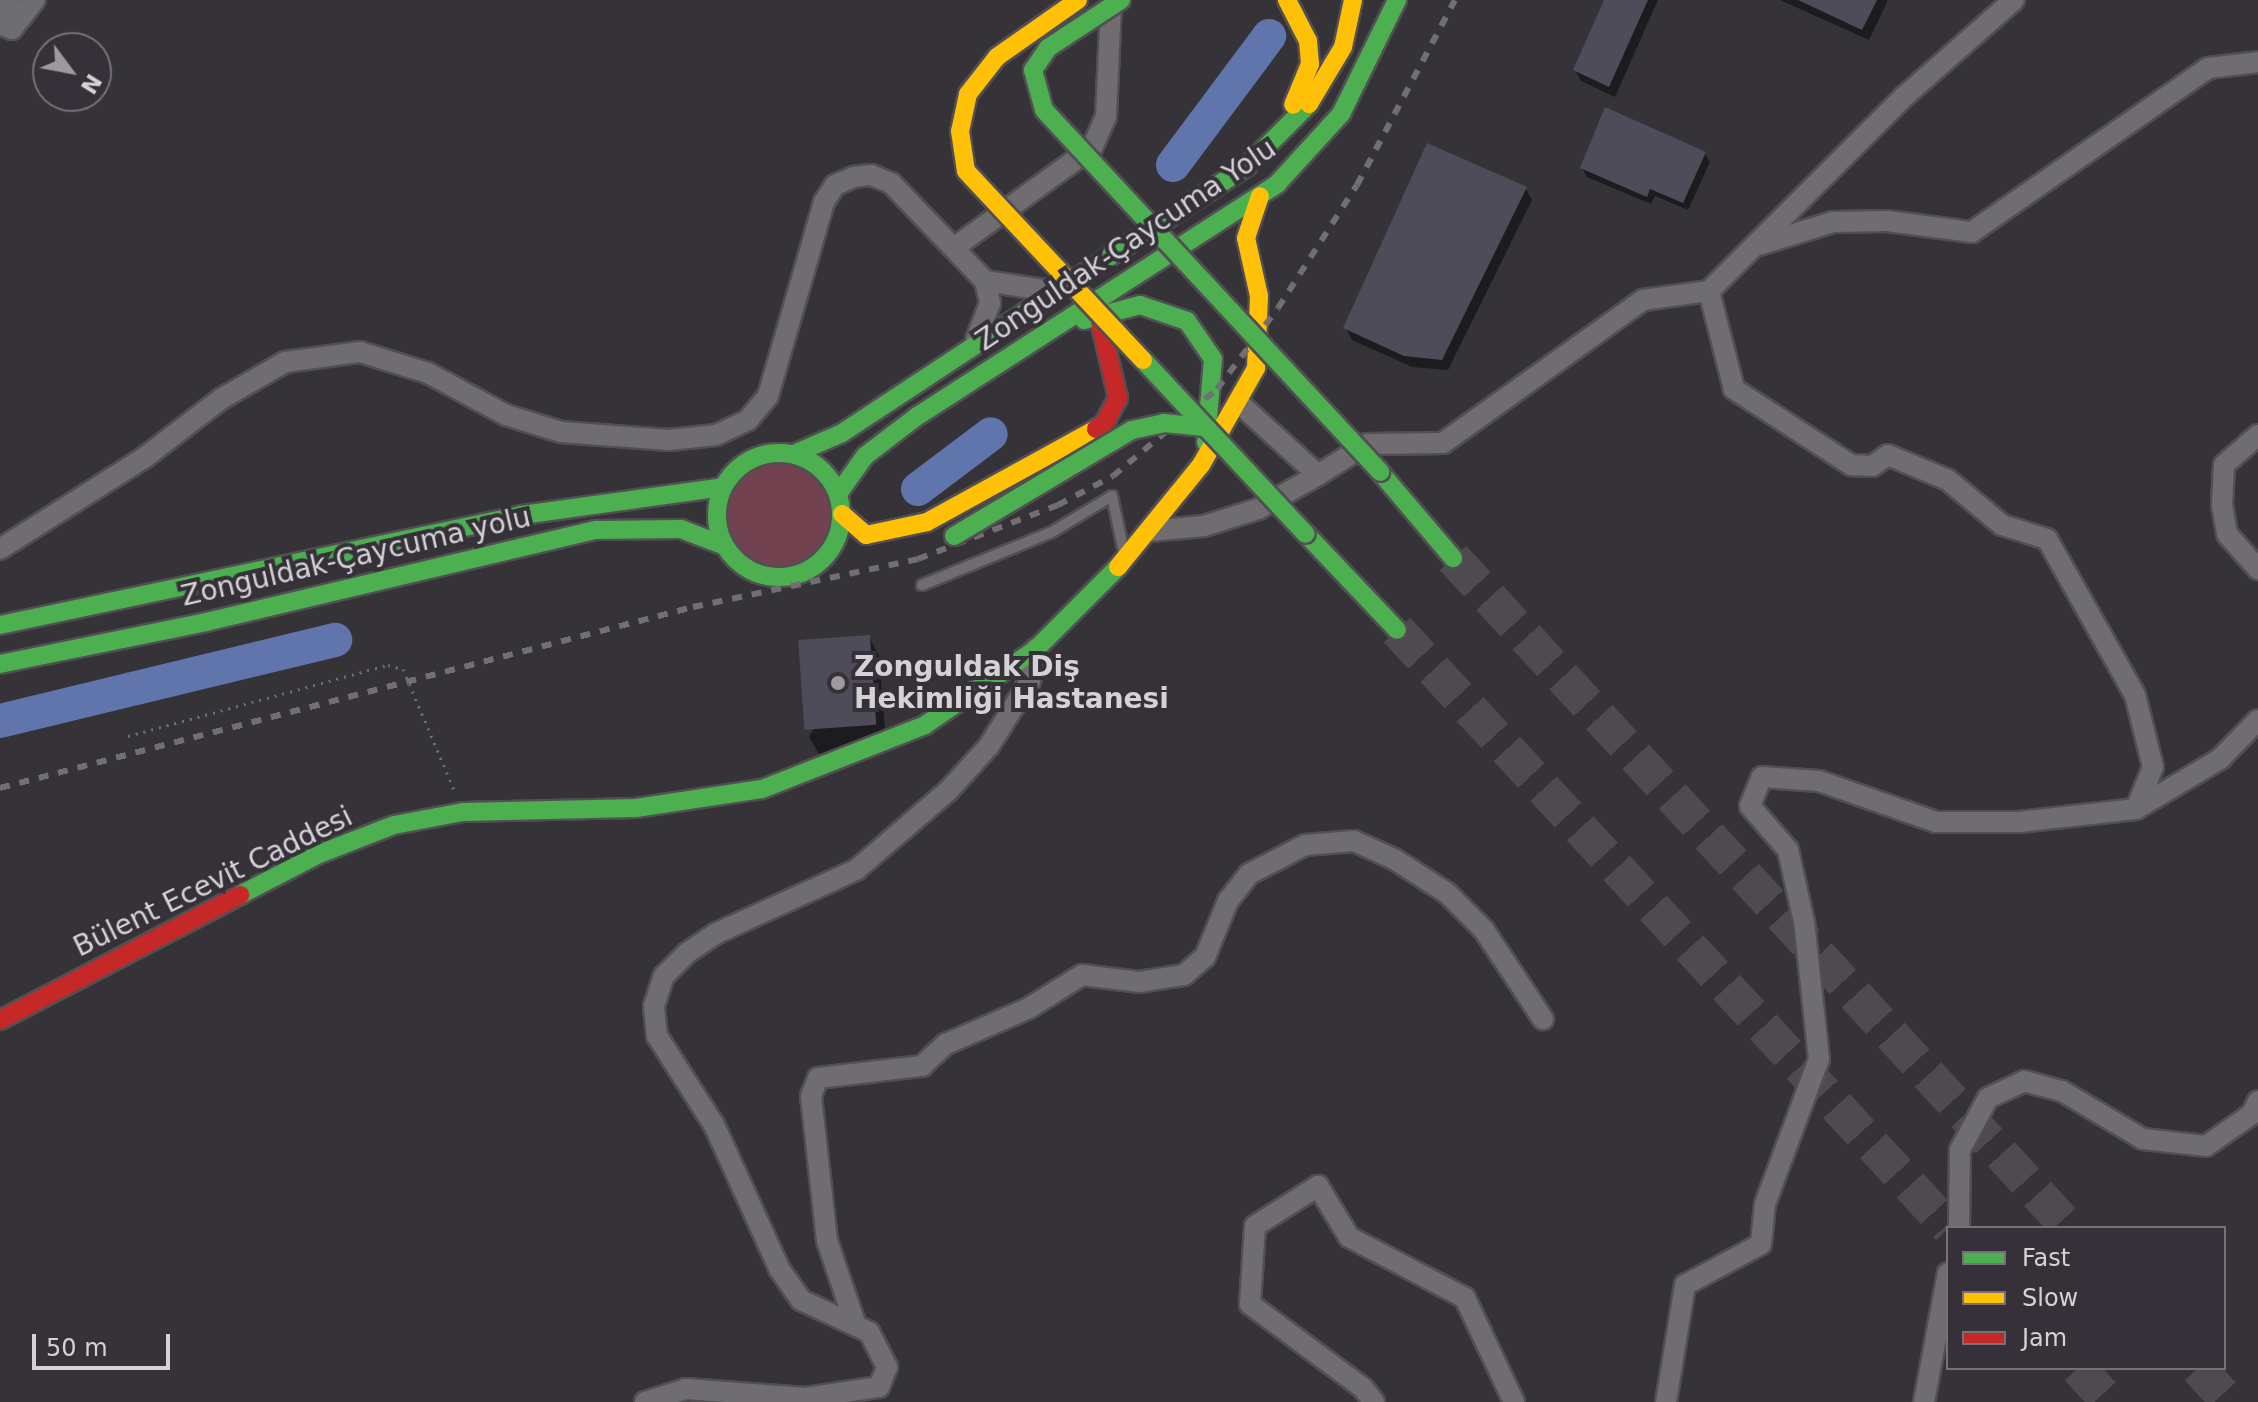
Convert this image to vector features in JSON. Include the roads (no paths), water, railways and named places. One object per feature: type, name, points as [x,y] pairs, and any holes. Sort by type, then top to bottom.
[{"type":"main road","points":[[1078,0],[997,57],[968,94],[960,131],[966,171],[1099,317],[1397,630]]},
{"type":"main road","points":[[1121,0],[1081,21],[1048,48],[1033,70],[1044,110],[1380,472],[1453,558]]},
{"type":"main road","points":[[1272,145],[1310,64],[1308,41],[1287,0]]},
{"type":"main road","name":"Zonguldak-Çaycuma Yolu","points":[[794,454],[842,433],[1272,145],[1329,78],[1343,47],[1353,0]]},
{"type":"main road","name":"Zonguldak-Çaycuma Yolu","points":[[838,494],[865,456],[1049,331],[1260,196],[1309,155],[1341,114],[1397,0]]},
{"type":"main road","name":"Bülent Ecevit Caddesi","points":[[0,1020],[319,854],[394,825],[463,812],[636,808],[762,789],[925,725],[1036,649],[1126,559],[1201,465],[1240,404],[1256,368],[1259,296],[1246,238],[1260,196]]},
{"type":"main road","points":[[1049,331],[1140,305],[1187,321],[1213,359],[1210,421],[1201,465]]},
{"type":"main road","points":[[842,514],[866,535],[927,522],[1104,424],[1118,398],[1099,317]]},
{"type":"main road","points":[[932,546],[1132,430],[1164,423],[1204,427]]},
{"type":"main road","points":[[814,567],[839,535],[842,514],[838,494],[828,476],[794,454],[752,458],[723,487],[717,527],[725,546],[737,562],[775,578],[851,560]]},
{"type":"main road","points":[[0,625],[522,515],[723,487]]},
{"type":"main road","name":"Zonguldak-Çaycuma yolu","points":[[0,664],[206,622],[596,530],[681,529],[725,546]]},
{"type":"street","points":[[0,17],[11,0]]},
{"type":"street","points":[[0,24],[12,29],[35,0]]},
{"type":"street","points":[[955,247],[1092,148],[1106,117],[1112,0]]},
{"type":"street","points":[[1150,531],[1204,526],[1258,509],[1367,444],[1443,443],[1643,300],[1709,291],[1905,96],[2014,0]]},
{"type":"street","points":[[1755,246],[1833,222],[1887,221],[1972,232],[2208,68],[2258,62]]},
{"type":"street","points":[[0,549],[144,458],[221,399],[285,362],[360,352],[428,373],[506,415],[561,432],[669,440],[716,435],[748,420],[768,396],[817,223],[835,185],[871,175],[891,183],[985,281],[990,303],[972,348]]},
{"type":"street","points":[[985,281],[1031,292],[1058,291]]},
{"type":"street","points":[[1709,291],[1734,389],[1851,465],[1872,466],[1888,455],[1948,480],[2002,525],[2047,539],[2135,695],[2153,767],[2136,809]]},
{"type":"street","points":[[1240,404],[1318,475]]},
{"type":"street","points":[[2258,435],[2224,465],[2222,505],[2227,534],[2258,569]]},
{"type":"street","points":[[645,1402],[686,1389],[806,1398],[879,1387],[887,1367],[869,1332],[801,1300],[779,1268],[720,1137],[657,1036],[654,1006],[664,976],[687,953],[717,933],[856,870],[948,791],[989,746],[1030,681],[1036,649]]},
{"type":"street","points":[[1666,1402],[1685,1285],[1761,1244],[1765,1204],[1819,1059],[1804,922],[1788,850],[1750,806],[1762,777],[1819,781],[1936,822],[2019,822],[2136,809],[2220,759],[2258,720]]},
{"type":"street","points":[[856,1326],[827,1241],[811,1096],[818,1078],[922,1066],[946,1044],[1029,1008],[1082,975],[1139,982],[1184,975],[1205,957],[1228,901],[1249,874],[1305,845],[1354,841],[1394,859],[1447,893],[1484,930],[1543,1019]]},
{"type":"street","points":[[1959,1226],[1963,1211],[1960,1150],[1988,1098],[2024,1081],[2062,1091],[2143,1139],[2206,1146],[2252,1114],[2258,1101]]},
{"type":"street","points":[[1374,1402],[1363,1388],[1250,1304],[1255,1226],[1318,1186],[1349,1237],[1465,1298],[1514,1402]]},
{"type":"street","points":[[1924,1402],[1946,1284]]},
{"type":"lane","points":[[922,585],[1052,532],[1112,496],[1126,559]]},
{"type":"waterway","points":[[1173,165],[1269,36]]},
{"type":"waterway","points":[[918,489],[991,434]]},
{"type":"waterway","points":[[0,721],[335,640]]},
{"type":"tunnel","points":[[1453,558],[2067,1226]]},
{"type":"tunnel","points":[[1397,630],[1947,1226]]},
{"type":"tunnel","points":[[2080,1370],[2109,1402]]},
{"type":"tunnel","points":[[2200,1370],[2229,1402]]},
{"type":"railway","points":[[0,788],[693,607],[918,559],[1058,505],[1113,476],[1217,389],[1278,308],[1357,185],[1455,0]]},
{"type":"place","name":"Zonguldak Diş Hekimliği Hastanesi","points":[[838,683]]}]
